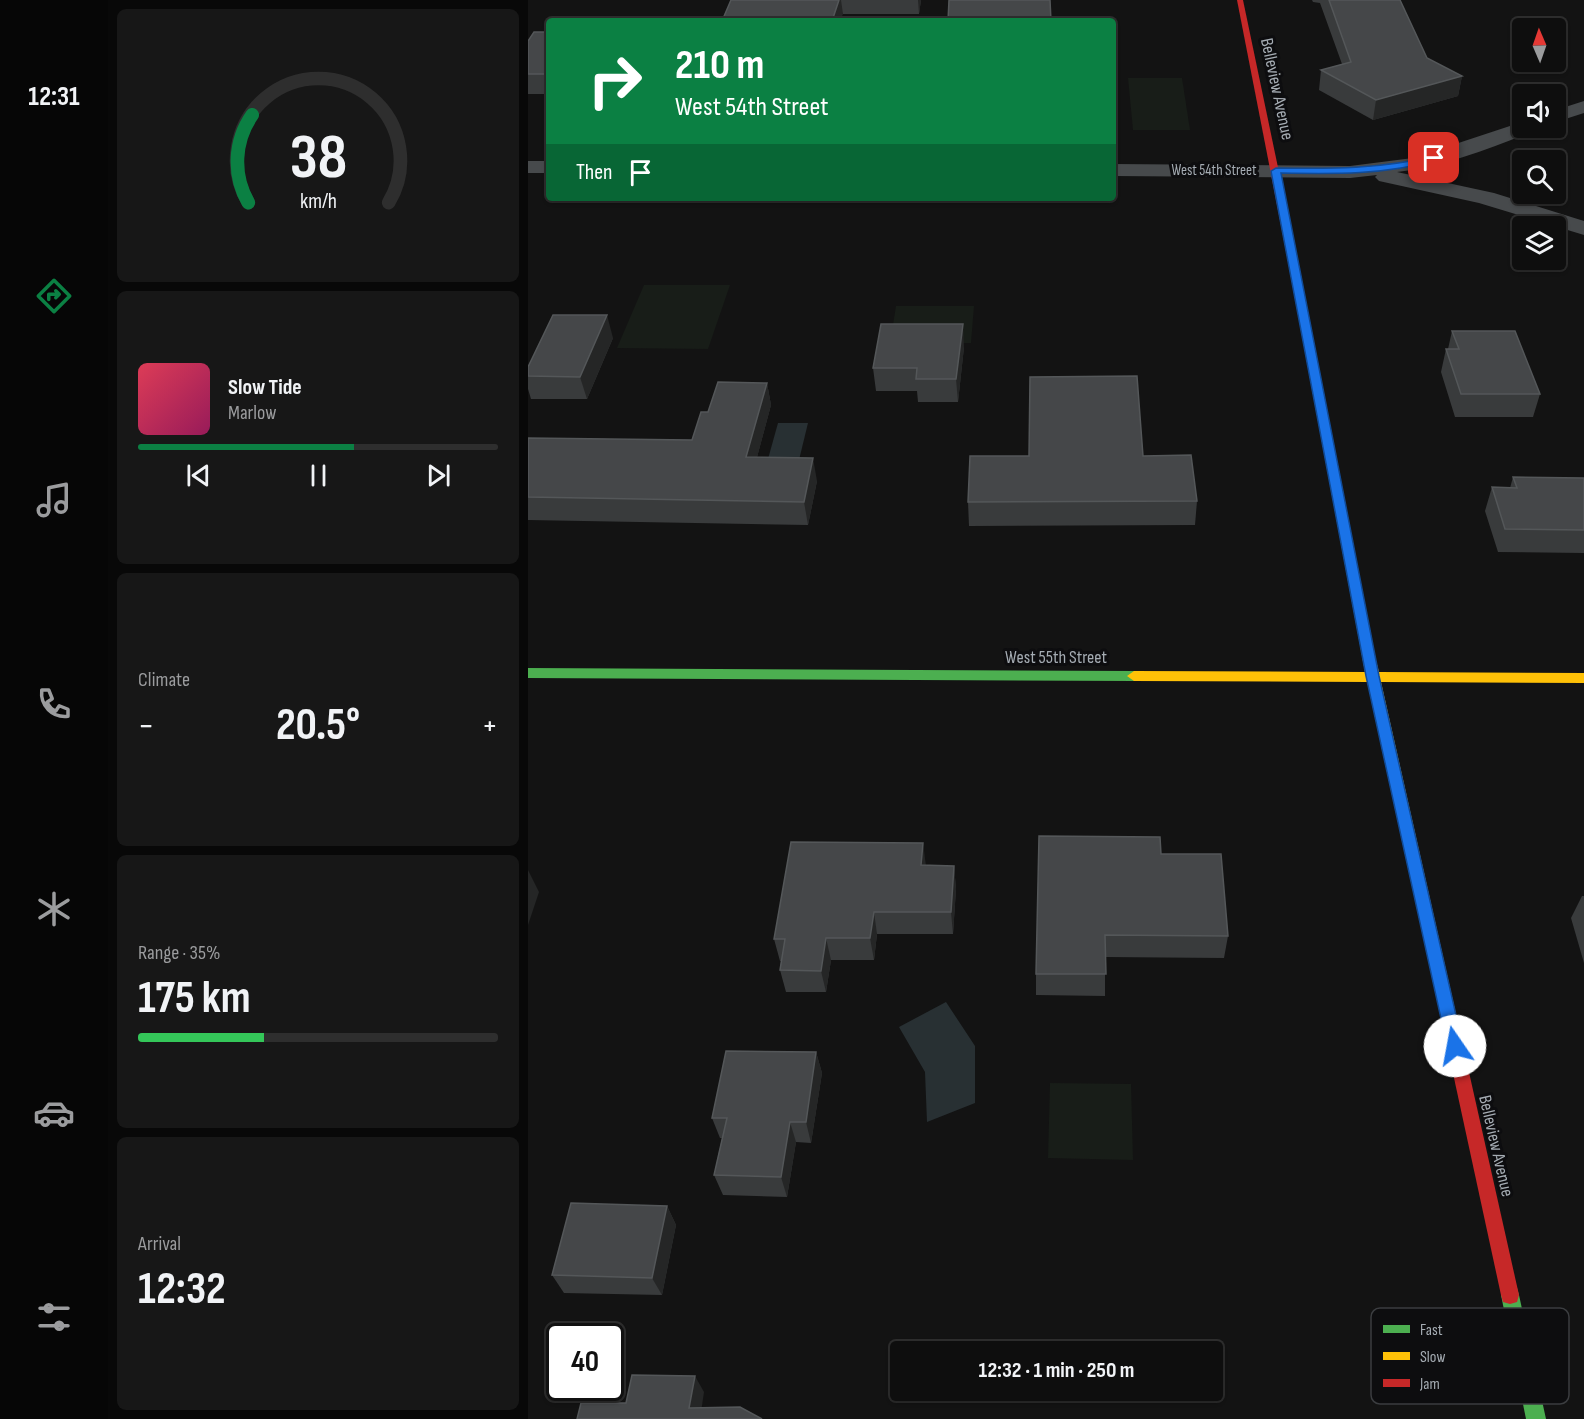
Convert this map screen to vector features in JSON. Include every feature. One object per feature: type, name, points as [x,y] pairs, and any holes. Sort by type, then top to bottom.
[{"type":"street","name":"Belleview Avenue","points":[[1240,0],[1276,171],[1372,676],[1514,1308]]},
{"type":"street","points":[[1566,113],[1584,107]]},
{"type":"street","name":"West 54th Street","points":[[1116,170],[1350,172],[1415,164],[1512,132]]},
{"type":"street","points":[[528,167],[546,167]]},
{"type":"street","points":[[1350,172],[1431,183],[1509,203],[1584,228]]},
{"type":"street","name":"West 55th Street","points":[[528,673],[1584,678]]},
{"type":"street","name":"Belleview Avenue","points":[[1533,1404],[1536,1419]]},
{"type":"shaded area","points":[[1128,78],[1182,78],[1190,130],[1133,130]]},
{"type":"shaded area","points":[[644,285],[730,285],[708,349],[617,348]]},
{"type":"shaded area","points":[[896,306],[974,306],[971,343],[890,343]]},
{"type":"shaded area","points":[[778,423],[808,423],[799,460],[768,459]]},
{"type":"shaded area","points":[[946,1002],[975,1046],[975,1103],[927,1122],[925,1072],[899,1027]]},
{"type":"shaded area","points":[[1050,1083],[1131,1084],[1133,1160],[1048,1158]]},
{"type":"building","points":[[731,0],[839,0],[833,18],[723,18]]},
{"type":"building","points":[[949,0],[1050,0],[1051,18],[948,18]]},
{"type":"building","points":[[1329,0],[1400,0],[1427,58],[1462,76],[1376,100],[1321,70],[1351,62]]},
{"type":"building","points":[[534,32],[546,32],[546,74],[528,74],[528,41]]},
{"type":"building","points":[[553,315],[607,315],[580,377],[528,376],[528,367]]},
{"type":"building","points":[[881,324],[963,324],[956,379],[916,379],[917,368],[873,368]]},
{"type":"building","points":[[1452,331],[1515,331],[1540,394],[1461,394],[1446,349],[1459,349]]},
{"type":"building","points":[[1137,376],[1143,456],[1191,455],[1197,501],[968,502],[970,456],[1029,456],[1030,377]]},
{"type":"building","points":[[718,382],[767,383],[746,457],[813,458],[804,502],[528,497],[528,438],[692,440],[701,412],[708,412]]},
{"type":"building","points":[[1513,477],[1584,478],[1584,530],[1505,529],[1492,487],[1517,488]]},
{"type":"building","points":[[1039,836],[1160,837],[1161,854],[1221,854],[1228,936],[1105,935],[1106,974],[1036,974]]},
{"type":"building","points":[[791,842],[923,843],[921,865],[954,866],[951,912],[874,912],[870,938],[826,938],[821,971],[780,970],[785,939],[774,939]]},
{"type":"building","points":[[726,1051],[816,1052],[806,1122],[790,1122],[781,1177],[714,1175],[727,1118],[712,1118]]},
{"type":"building","points":[[571,1203],[667,1206],[652,1278],[552,1275]]},
{"type":"building","points":[[632,1375],[695,1376],[689,1408],[740,1407],[762,1419],[577,1419],[581,1403],[626,1403]]},
{"type":"traffic: fast","points":[[1298,287],[1366,645]]},
{"type":"traffic: fast","points":[[528,673],[1134,676]]},
{"type":"traffic: fast","points":[[1510,1295],[1513,1308]]},
{"type":"traffic: fast","points":[[1533,1404],[1536,1419]]},
{"type":"traffic: slow","points":[[1366,645],[1454,1041]]},
{"type":"traffic: slow","points":[[1134,676],[1584,678]]},
{"type":"traffic: jam","points":[[1240,0],[1298,287]]},
{"type":"traffic: jam","points":[[1454,1041],[1510,1295]]},
{"type":"route","points":[[1434,158],[1415,164],[1350,172],[1276,171],[1372,676],[1455,1046]]}]
